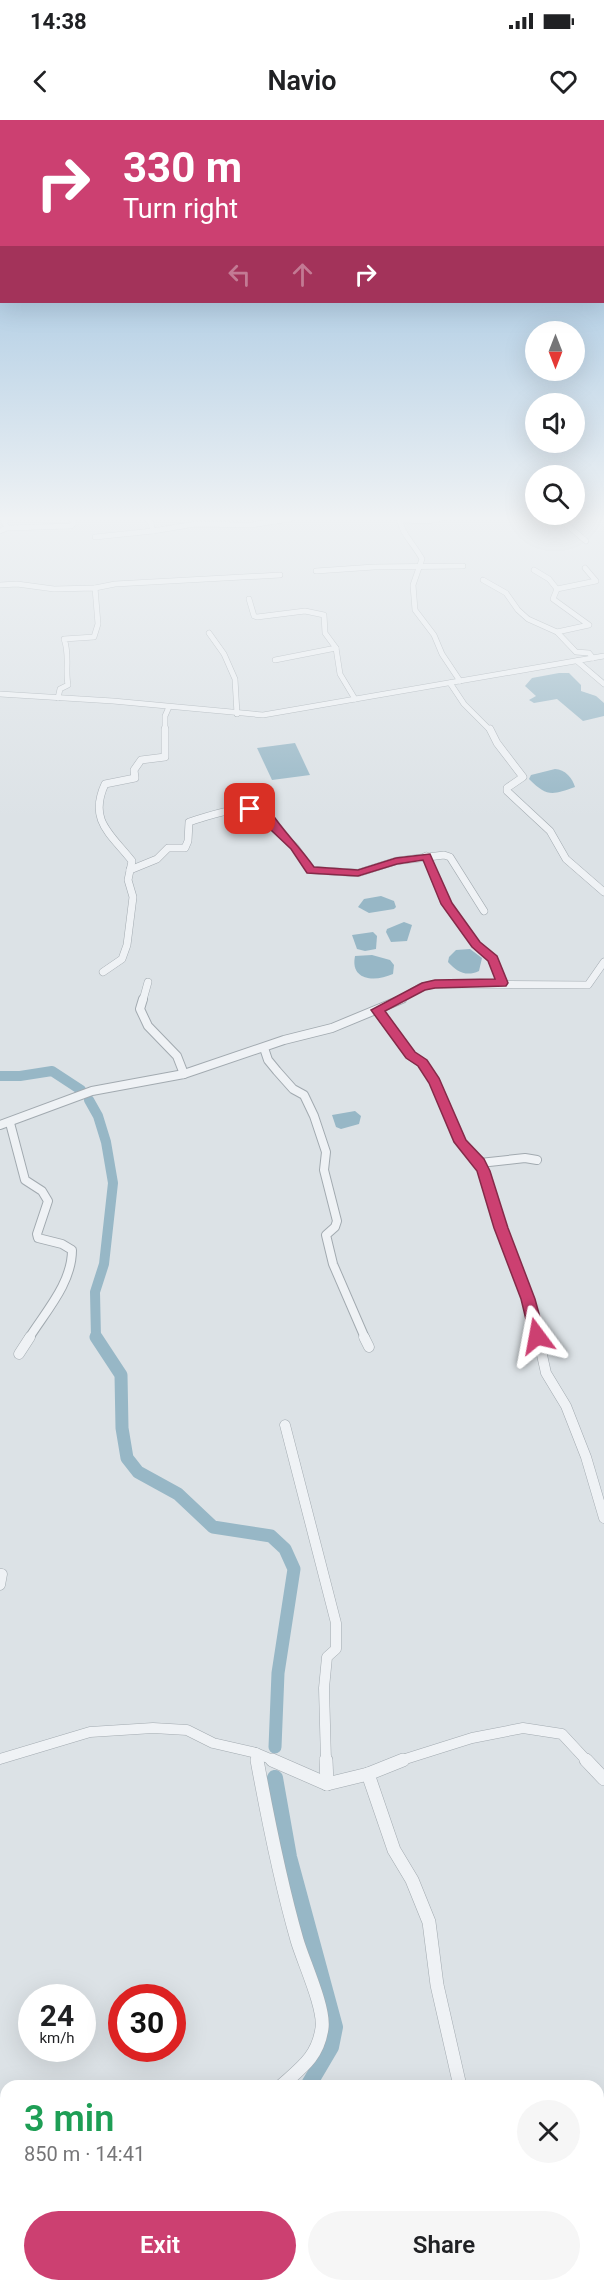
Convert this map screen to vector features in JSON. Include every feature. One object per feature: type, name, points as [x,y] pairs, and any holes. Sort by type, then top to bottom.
[{"type":"street","points":[[58,698],[60,689],[68,685],[66,673],[68,650],[64,639],[94,638],[98,624],[97,616]]},
{"type":"street","points":[[323,616],[326,621],[325,633],[336,648],[340,674],[354,699]]},
{"type":"street","points":[[420,616],[434,635],[442,654],[460,681]]},
{"type":"street","points":[[525,616],[557,632],[576,652],[589,653],[593,658]]},
{"type":"street","points":[[557,632],[589,625],[577,616]]},
{"type":"street","points":[[209,633],[221,648],[230,672],[236,678],[237,714]]},
{"type":"street","points":[[275,660],[336,648]]},
{"type":"street","points":[[0,694],[237,714],[284,712],[604,656]]},
{"type":"street","points":[[577,661],[604,684]]},
{"type":"street","points":[[450,683],[464,704],[489,728],[497,744],[523,777],[507,790],[550,831],[566,859],[604,892]]},
{"type":"street","points":[[103,972],[122,959],[127,945],[133,897],[128,880],[132,861],[99,818],[97,797],[105,784],[135,778],[134,770],[140,760],[165,757],[165,716],[169,707]]},
{"type":"street","points":[[130,870],[157,859],[168,848],[184,848],[188,841],[189,822],[250,809],[266,813],[274,828],[295,847],[311,870],[358,873],[396,861],[426,856],[450,857],[484,911]]},
{"type":"street","points":[[426,856],[446,904],[476,944],[493,959],[502,983]]},
{"type":"street","points":[[0,1125],[92,1091],[184,1074],[332,1028],[377,1010],[422,987],[435,984],[502,983],[588,985],[604,962]]},
{"type":"street","points":[[148,982],[140,1009],[148,1026],[177,1056],[184,1074]]},
{"type":"street","points":[[377,1010],[410,1055],[422,1063],[435,1082],[461,1142],[480,1163],[535,1321],[546,1373],[566,1406],[586,1457],[604,1518]]},
{"type":"street","points":[[264,1048],[268,1060],[293,1089],[304,1095],[314,1116],[326,1152],[324,1170],[337,1221],[335,1227],[326,1235],[333,1264],[369,1347]]},
{"type":"street","points":[[10,1123],[25,1180],[42,1191],[48,1201],[37,1234],[38,1239],[62,1244],[72,1250],[72,1265],[67,1278],[19,1354]]},
{"type":"street","points":[[480,1163],[517,1158],[537,1160]]},
{"type":"street","points":[[285,1425],[336,1623],[336,1649],[327,1657],[324,1688],[327,1784]]},
{"type":"street","points":[[0,1574],[2,1574],[0,1585]]},
{"type":"street","points":[[0,1759],[90,1732],[153,1728],[187,1731],[213,1743],[256,1754],[327,1784],[368,1774],[410,1757],[472,1738],[523,1728],[562,1734],[604,1779]]},
{"type":"street","points":[[256,1754],[271,1835],[297,1940],[317,1999],[323,2026],[314,2056],[288,2080]]},
{"type":"street","points":[[368,1774],[394,1850],[412,1880],[429,1922],[437,1985],[459,2080]]},
{"type":"water","points":[[569,673],[581,685],[581,691],[596,696],[604,703],[604,716],[583,721],[557,699],[534,703],[529,700],[536,696],[525,686],[532,678]]},
{"type":"water","points":[[295,743],[310,775],[272,780],[257,748]]},
{"type":"water","points":[[555,769],[568,775],[575,787],[550,793],[545,792],[529,779],[531,775]]},
{"type":"water","points":[[381,896],[394,901],[396,907],[369,913],[358,907],[364,899]]},
{"type":"water","points":[[404,922],[412,925],[407,941],[391,942],[386,932],[387,929]]},
{"type":"water","points":[[373,932],[377,936],[376,949],[365,951],[357,949],[352,935]]},
{"type":"water","points":[[470,949],[482,958],[479,971],[470,974],[462,972],[448,962],[449,957],[456,950]]},
{"type":"water","points":[[372,955],[390,960],[394,965],[393,974],[379,978],[360,975],[354,964],[355,956]]},
{"type":"water","points":[[355,1111],[361,1116],[359,1124],[341,1129],[336,1127],[332,1115]]},
{"type":"waterway","points":[[0,1076],[20,1076],[52,1071],[81,1090]]},
{"type":"waterway","points":[[89,1100],[98,1116],[106,1142],[113,1183],[104,1264],[95,1292],[96,1338]]},
{"type":"waterway","points":[[96,1337],[121,1375],[122,1428],[127,1458],[138,1472],[178,1494],[213,1527],[271,1536],[285,1549],[294,1569],[278,1673],[275,1747]]},
{"type":"waterway","points":[[275,1778],[289,1857],[335,2027],[331,2047],[312,2080]]},
{"type":"route","points":[[250,809],[266,813],[274,828],[299,851],[310,870],[361,873],[396,861],[426,856],[446,904],[453,910],[476,944],[493,959],[502,983],[435,984],[422,987],[395,1003],[377,1010],[410,1055],[422,1063],[435,1082],[461,1142],[480,1163],[484,1171],[501,1228],[528,1299],[537,1336]]}]
